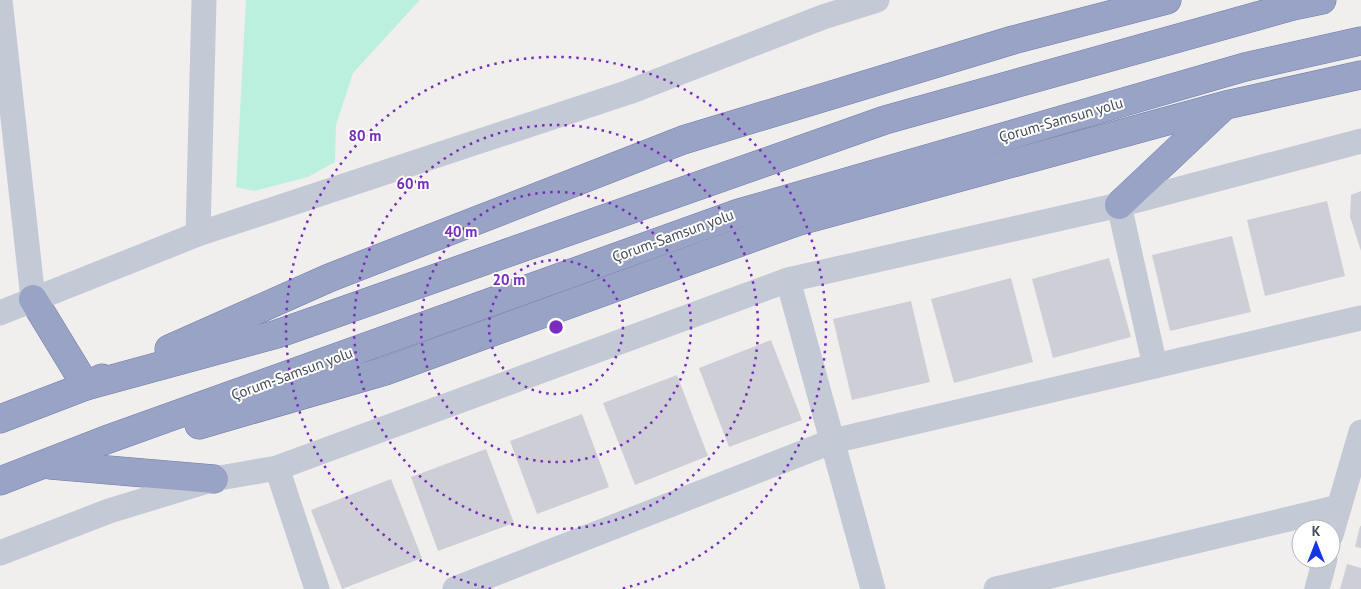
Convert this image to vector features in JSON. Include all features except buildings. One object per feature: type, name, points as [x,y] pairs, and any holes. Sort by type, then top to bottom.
[{"type":"highway","points":[[0,419],[86,386],[329,278],[683,140],[1013,40],[1166,0]]},
{"type":"highway","points":[[86,386],[277,334],[885,120],[1293,6],[1322,0]]},
{"type":"highway","name":"Çorum-Samsun yolu","points":[[0,481],[104,441],[738,212],[1245,67],[1361,41]]},
{"type":"highway","points":[[104,441],[184,430],[385,371],[796,222],[1226,105],[1361,75]]},
{"type":"highway","points":[[1118,205],[1226,105]]},
{"type":"highway","points":[[33,299],[86,386]]},
{"type":"highway","points":[[44,464],[214,479]]},
{"type":"street","points":[[0,0],[33,299]]},
{"type":"street","points":[[198,234],[204,0]]},
{"type":"street","points":[[0,313],[198,234],[629,92],[824,8],[877,0]]},
{"type":"street","points":[[0,553],[109,511],[214,479],[277,468],[423,416],[788,280],[1118,205],[1361,141]]},
{"type":"street","points":[[1118,205],[1155,366]]},
{"type":"street","points":[[788,280],[873,589]]},
{"type":"street","points":[[456,589],[833,441],[1361,318]]},
{"type":"street","points":[[1335,519],[1361,432]]},
{"type":"street","points":[[277,468],[317,589]]},
{"type":"street","points":[[996,589],[1338,507]]},
{"type":"street","points":[[1317,589],[1322,569]]},
{"type":"green space","points":[[246,0],[420,0],[353,73],[336,125],[335,162],[308,177],[254,191],[236,187]]}]
